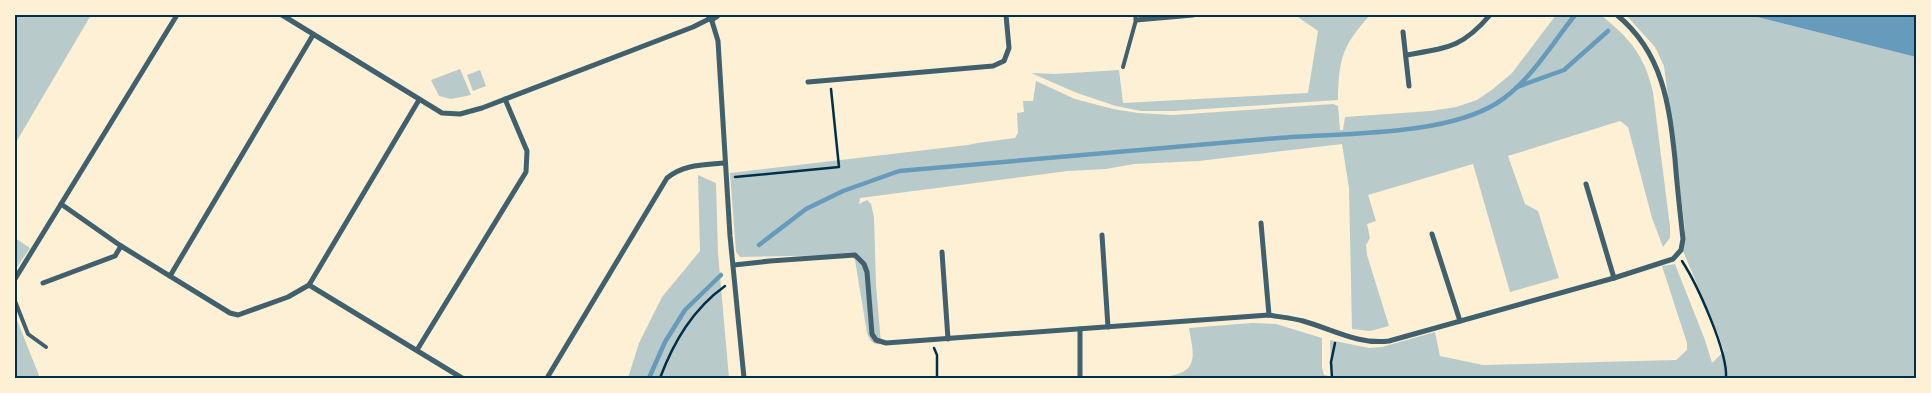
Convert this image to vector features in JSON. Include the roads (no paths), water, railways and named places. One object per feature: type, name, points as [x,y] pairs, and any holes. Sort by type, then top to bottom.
[{"type":"street","points":[[16,277],[177,15]]},
{"type":"street","points":[[284,15],[313,35],[442,113],[460,114],[693,27],[713,16],[718,42],[726,178],[744,378]]},
{"type":"street","points":[[808,82],[993,66],[1004,61],[1008,48],[1006,15]]},
{"type":"street","points":[[1136,18],[1193,15]]},
{"type":"street","points":[[1406,55],[1456,45],[1478,29],[1490,15]]},
{"type":"street","points":[[734,265],[855,255],[864,264],[867,272],[872,334],[876,340],[886,343],[1269,315],[1304,321],[1338,333],[1378,343],[1614,278],[1673,259],[1680,250],[1682,239],[1670,114],[1664,88],[1656,66],[1644,44],[1617,15]]},
{"type":"street","points":[[1403,32],[1409,86]]},
{"type":"street","points":[[170,276],[313,35]]},
{"type":"street","points":[[417,350],[526,172],[526,151],[504,99]]},
{"type":"street","points":[[61,204],[121,246],[230,313],[238,315],[288,297],[309,285],[419,100]]},
{"type":"street","points":[[547,378],[667,178],[676,171],[686,167],[726,163]]},
{"type":"street","points":[[1586,184],[1614,278]]},
{"type":"street","points":[[1261,223],[1269,315]]},
{"type":"street","points":[[1432,234],[1460,321]]},
{"type":"street","points":[[1102,235],[1108,327]]},
{"type":"street","points":[[43,283],[115,256],[121,246]]},
{"type":"street","points":[[942,252],[948,339]]},
{"type":"street","points":[[309,285],[462,378]]},
{"type":"street","points":[[1080,329],[1080,378]]},
{"type":"lane","points":[[1123,67],[1136,18]]},
{"type":"lane","points":[[15,301],[28,334],[46,347]]},
{"type":"water","points":[[1749,15],[1916,15],[1916,57]]},
{"type":"waterway","points":[[759,245],[806,209],[843,191],[899,171],[1279,138],[1392,131],[1450,122],[1475,114],[1497,103],[1520,85],[1575,15]]},
{"type":"waterway","points":[[1517,87],[1564,70],[1608,31]]},
{"type":"waterway","points":[[649,378],[665,342],[685,310],[721,275]]}]
